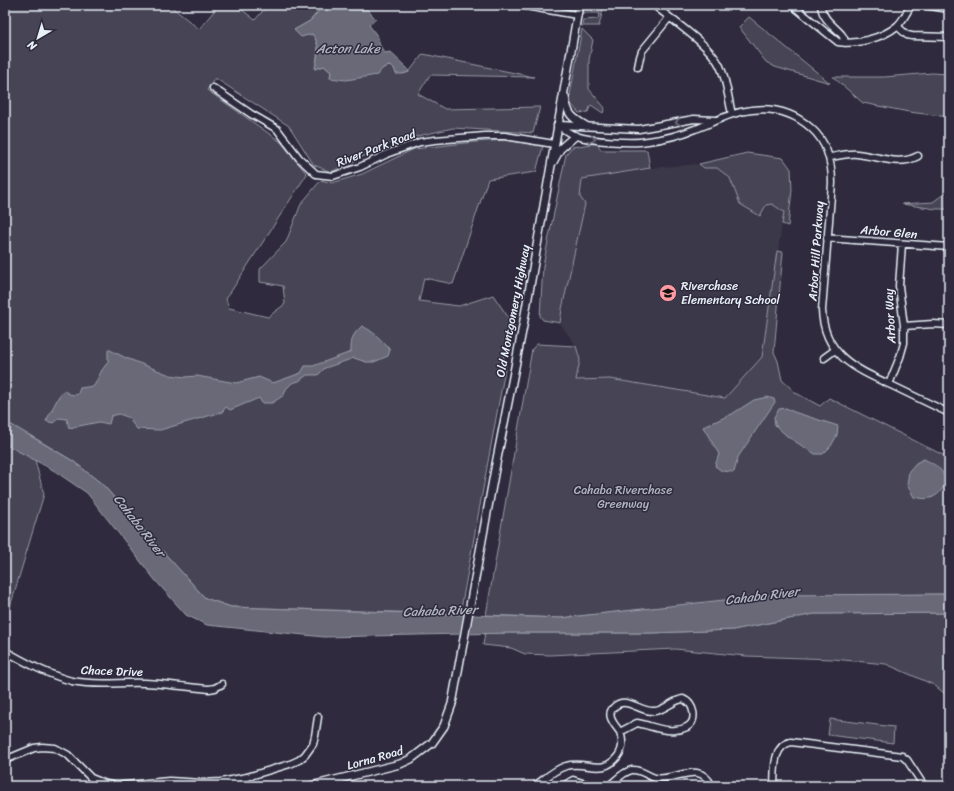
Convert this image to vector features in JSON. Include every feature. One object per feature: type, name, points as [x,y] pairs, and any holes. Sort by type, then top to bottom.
[{"type":"street","points":[[520,5],[577,15]]},
{"type":"street","name":"Old Montgomery Highway","points":[[467,621],[533,268],[579,5]]},
{"type":"street","points":[[654,5],[709,50],[717,61],[726,82],[732,114]]},
{"type":"street","points":[[792,5],[838,42],[845,43],[870,40],[882,36],[897,26],[911,5]]},
{"type":"street","points":[[821,5],[821,12],[828,22],[844,37],[845,43]]},
{"type":"street","points":[[924,5],[949,9]]},
{"type":"street","points":[[638,67],[642,51],[669,18]]},
{"type":"street","points":[[897,26],[907,35],[949,37]]},
{"type":"street","name":"River Park Road","points":[[213,88],[251,114],[277,129],[299,158],[316,174],[333,176],[360,167],[389,153],[420,142],[478,136],[505,136],[554,144]]},
{"type":"street","points":[[564,92],[566,104],[572,116],[586,126]]},
{"type":"street","name":"Arbor Hill Parkway","points":[[557,125],[575,136],[618,142],[646,142],[683,133],[732,114],[754,109],[775,110],[787,113],[800,119],[814,130],[830,157],[832,182],[822,315],[827,335],[835,350],[844,360],[856,369],[949,413]]},
{"type":"street","name":"Arbor Hill Parkway","points":[[557,125],[639,129],[694,119],[716,120]]},
{"type":"street","points":[[550,167],[560,149],[575,136]]},
{"type":"street","points":[[830,157],[855,154],[901,162],[911,160],[918,156]]},
{"type":"street","name":"Arbor Glen","points":[[827,238],[949,247]]},
{"type":"street","name":"Arbor Way","points":[[889,384],[903,350],[904,343],[900,286],[902,244]]},
{"type":"street","points":[[904,326],[933,324],[949,325]]},
{"type":"street","points":[[824,358],[835,350]]},
{"type":"street","name":"Lorna Road","points":[[311,786],[400,764],[422,752],[432,743],[444,726],[452,704],[467,621]]},
{"type":"street","name":"Chace Drive","points":[[5,652],[46,672],[72,681],[100,684],[145,683],[209,689],[215,688],[222,684]]},
{"type":"street","points":[[535,786],[554,772],[566,766],[574,765],[603,767],[609,764],[620,753],[622,741],[620,732],[613,722],[610,714],[614,707],[618,704],[628,703],[640,709],[655,712],[683,699],[688,701],[693,708],[691,724],[681,729],[664,730],[637,723],[620,732]]},
{"type":"street","points":[[5,760],[34,748],[48,747],[63,752],[74,760],[91,778],[115,786],[169,782],[203,783],[234,780],[299,760],[305,755],[313,744],[318,717]]},
{"type":"street","points":[[774,786],[778,750],[782,745],[791,742],[902,756],[907,760],[924,786]]},
{"type":"street","points":[[609,786],[627,771],[632,770],[642,772],[655,778],[694,773],[702,774],[709,780],[712,786]]},
{"type":"street","points":[[563,786],[573,780],[592,786]]},
{"type":"shaded area","name":"Riverchase Elementary School","points":[[699,164],[704,168],[717,168],[730,178],[740,204],[760,216],[766,205],[772,204],[784,212],[762,357],[725,398],[610,379],[575,380],[580,360],[576,346],[560,323],[582,179],[650,168]]},
{"type":"green space","points":[[5,5],[169,5],[199,29],[219,5],[236,5],[255,20],[268,5],[326,5],[322,7],[310,21],[294,30],[305,35],[312,34],[315,38],[317,42],[317,55],[315,69],[324,66],[331,72],[330,78],[389,66],[403,74],[409,72],[423,54],[534,77],[430,75],[418,94],[445,109],[540,107],[533,133],[453,128],[396,141],[331,172],[314,165],[289,126],[215,78],[207,90],[281,142],[307,174],[226,299],[229,308],[268,317],[285,304],[283,286],[260,282],[260,269],[286,242],[301,204],[321,180],[332,183],[362,174],[414,149],[507,140],[543,146],[536,172],[488,179],[453,284],[424,278],[419,301],[459,306],[493,295],[515,327],[503,355],[506,364],[460,614],[231,607],[205,598],[102,484],[73,461],[28,434],[44,494],[10,607],[5,605]]},
{"type":"green space","points":[[584,5],[604,5],[599,26],[582,26],[583,20],[598,19],[600,13],[582,13]]},
{"type":"green space","points":[[749,17],[830,83],[775,67],[766,62],[739,27]]},
{"type":"green space","points":[[582,29],[593,40],[589,60],[589,89],[605,108],[603,113],[591,105],[588,112],[579,113],[571,104],[570,95]]},
{"type":"green space","points":[[932,73],[949,74],[949,117],[909,112],[863,103],[833,77],[884,77]]},
{"type":"green space","points":[[597,143],[601,150],[647,150],[650,168],[582,179],[580,197],[585,204],[560,323],[543,320],[540,316],[543,266],[566,154],[572,147]]},
{"type":"green space","points":[[747,153],[783,158],[791,169],[792,190],[788,226],[782,224],[784,212],[772,204],[766,205],[760,216],[740,204],[730,178],[717,168],[704,168],[699,164]]},
{"type":"green space","points":[[949,190],[949,209],[936,209],[902,204],[933,202]]},
{"type":"green space","name":"Cahaba Riverchase Greenway","points":[[777,251],[783,252],[774,352],[778,361],[782,380],[796,393],[820,406],[829,398],[949,458],[949,594],[769,596],[561,618],[486,615],[532,349],[537,344],[576,346],[580,360],[576,380],[610,379],[725,398],[762,357]]},
{"type":"green space","points":[[949,613],[949,697],[934,685],[886,664],[833,659],[746,656],[675,649],[550,655],[525,654],[511,648],[483,645],[485,633],[652,633],[733,630],[814,614]]},
{"type":"green space","points":[[830,719],[894,727],[893,743],[828,735]]},
{"type":"water","name":"Acton Lake","points":[[326,5],[364,5],[376,19],[369,25],[378,37],[380,46],[385,53],[390,52],[408,69],[409,72],[396,74],[394,68],[389,66],[383,68],[377,75],[346,80],[330,78],[331,72],[324,66],[315,69],[318,46],[315,38],[312,34],[301,37],[294,30],[310,21],[322,7]]},
{"type":"water","points":[[362,326],[374,333],[390,350],[388,356],[374,362],[366,362],[354,358],[325,368],[318,375],[307,375],[299,381],[292,383],[286,389],[284,395],[272,403],[262,403],[259,398],[230,410],[226,407],[222,412],[160,430],[137,429],[130,418],[119,414],[111,416],[109,424],[99,422],[69,428],[67,419],[59,418],[53,423],[46,421],[59,396],[64,390],[67,393],[76,395],[78,394],[80,388],[94,386],[108,362],[108,349],[126,358],[170,375],[185,377],[197,376],[236,383],[259,377],[273,383],[301,373],[305,366],[313,366],[351,352],[353,338]]},
{"type":"water","points":[[767,397],[774,399],[775,402],[738,457],[734,472],[722,471],[715,466],[719,454],[703,427],[732,414],[754,400]]},
{"type":"water","points":[[786,408],[838,426],[837,435],[831,446],[823,454],[815,454],[788,437],[775,425],[774,417],[779,409]]},
{"type":"water","points":[[5,421],[73,461],[102,484],[205,598],[231,607],[561,618],[769,595],[949,594],[949,613],[814,614],[733,630],[652,633],[510,633],[324,637],[207,625],[186,615],[155,580],[87,493],[53,470],[5,444]]},
{"type":"water","points":[[924,459],[934,464],[942,472],[945,483],[942,490],[933,497],[914,497],[907,485],[909,471],[916,463]]},
{"type":"water","points":[[5,479],[10,491],[9,498],[5,503]]},
{"type":"pier","points":[[464,612],[474,612],[470,636],[459,636]]},
{"type":"place","name":"Riverchase Elementary School","points":[[668,293]]},
{"type":"water label","name":"Cahaba River","points":[[140,525]]},
{"type":"water label","name":"Cahaba River","points":[[762,595]]},
{"type":"water label","name":"Cahaba River","points":[[440,610]]}]
